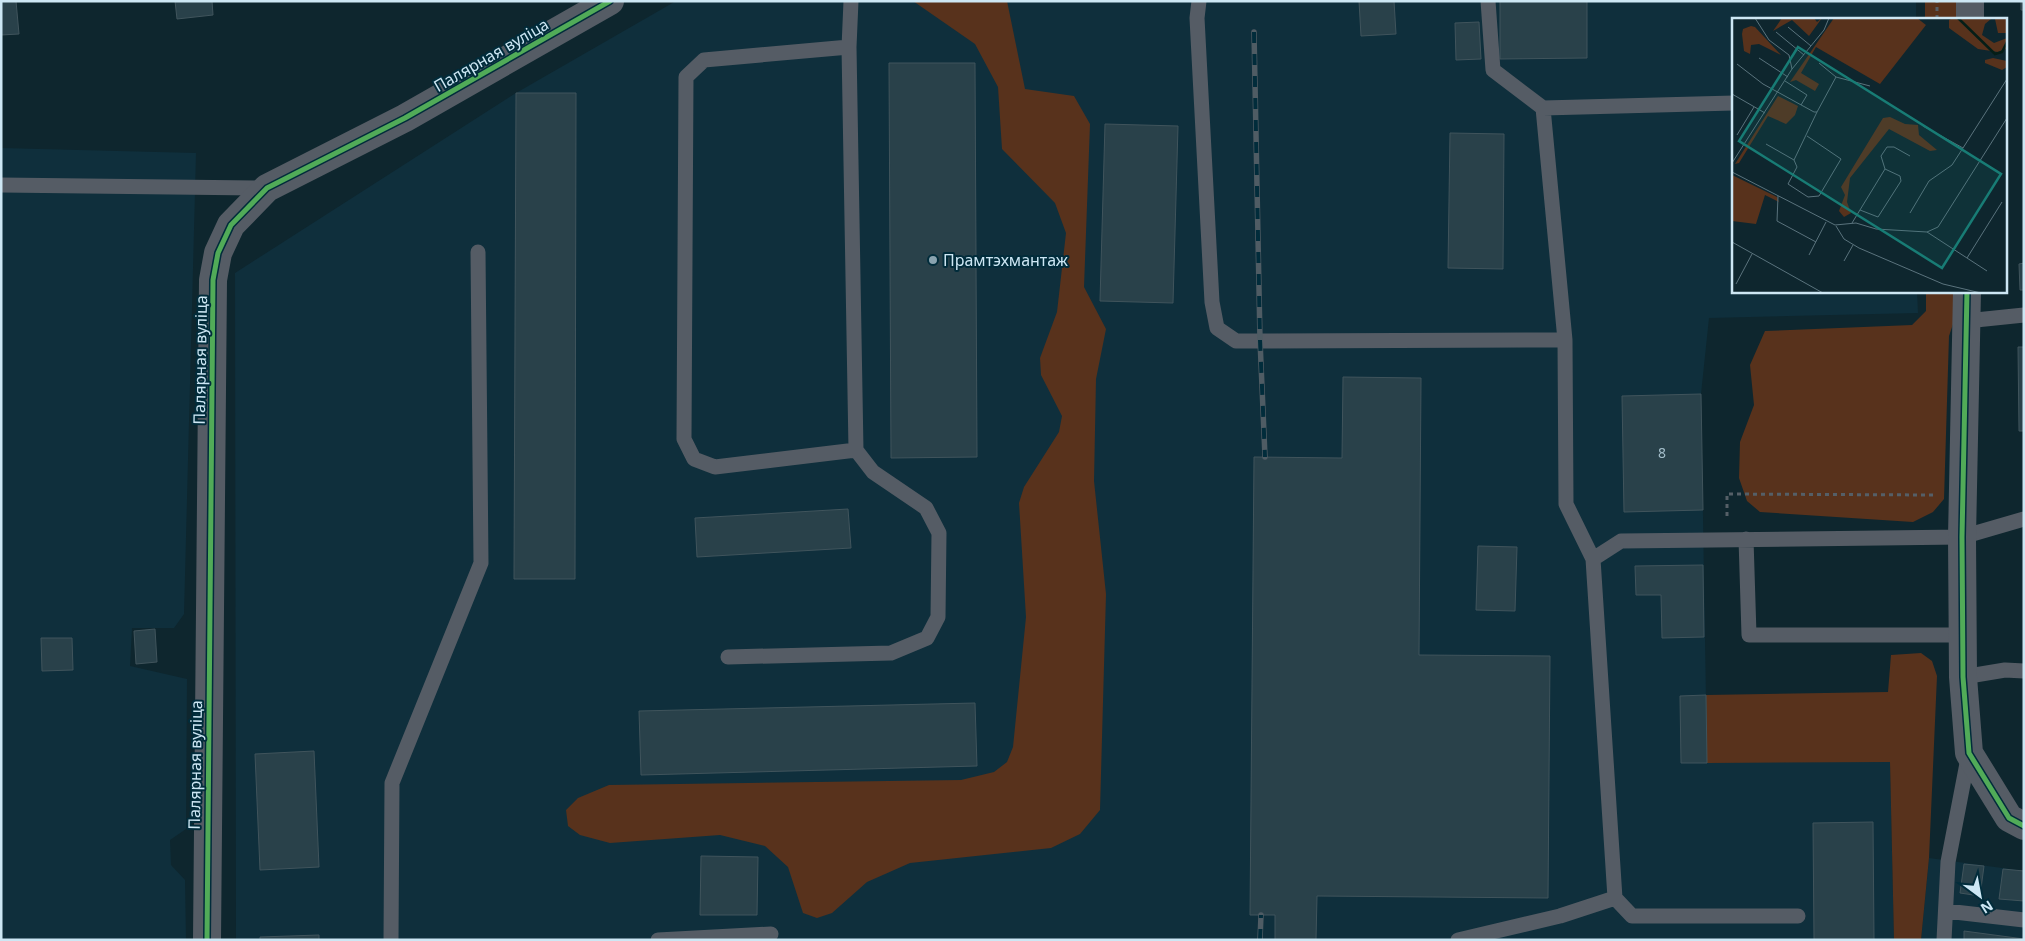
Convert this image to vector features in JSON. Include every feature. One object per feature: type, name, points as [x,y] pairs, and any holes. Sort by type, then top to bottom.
[{"type":"street","name":"Палярная вуліца","points":[[207,940],[213,280],[218,254],[231,225],[267,188],[405,118],[610,1]]},
{"type":"street","points":[[1970,1],[1970,18]]},
{"type":"street","points":[[1966,292],[1962,538],[1963,677],[1969,753],[2009,818],[2024,826]]},
{"type":"lane","points":[[728,657],[891,653],[926,638],[938,617],[939,533],[926,508],[873,472],[856,450],[849,47],[851,1]]},
{"type":"lane","points":[[1199,1],[1197,18],[1212,302],[1217,328],[1236,341],[1565,340]]},
{"type":"lane","points":[[1488,1],[1492,70],[1543,108],[1732,103]]},
{"type":"lane","points":[[849,47],[704,60],[686,77],[684,439],[694,459],[715,467],[856,450]]},
{"type":"lane","points":[[1543,108],[1565,340],[1566,504],[1594,559],[1616,898],[1632,916],[1798,916]]},
{"type":"lane","points":[[1,185],[267,188]]},
{"type":"lane","points":[[391,940],[392,783],[481,563],[478,252]]},
{"type":"lane","points":[[1966,321],[2024,316]]},
{"type":"lane","points":[[1594,559],[1621,541],[1962,538],[2024,519]]},
{"type":"lane","points":[[1746,539],[1749,635],[1963,635]]},
{"type":"lane","points":[[1963,677],[2005,670],[2024,671]]},
{"type":"lane","points":[[1944,940],[1948,862],[1969,753]]},
{"type":"lane","points":[[1458,940],[1560,916],[1616,898]]},
{"type":"lane","points":[[1946,912],[2024,920]]},
{"type":"lane","points":[[658,940],[771,934]]},
{"type":"path","points":[[1938,1],[1938,18]]},
{"type":"path","points":[[1727,540],[1728,494],[1936,494]]},
{"type":"shaded area","points":[[676,1],[1916,1],[1916,18],[1732,18],[1732,292],[1917,292],[1918,313],[1709,318],[1701,394],[1707,762],[1890,762],[1894,940],[236,940],[235,273],[516,93]]},
{"type":"shaded area","points":[[913,1],[1007,1],[1025,89],[1074,96],[1090,124],[1084,287],[1106,329],[1096,379],[1094,481],[1106,594],[1100,810],[1080,834],[1051,848],[910,863],[867,882],[832,913],[817,918],[803,913],[788,867],[765,846],[720,835],[610,843],[580,835],[568,826],[566,810],[578,798],[609,785],[961,780],[994,772],[1007,762],[1013,747],[1026,617],[1019,503],[1024,487],[1059,432],[1062,416],[1041,375],[1040,358],[1057,312],[1066,233],[1055,203],[1002,149],[998,87],[975,44]]},
{"type":"shaded area","points":[[1925,1],[1963,1],[1962,18],[1925,18]]},
{"type":"shaded area","points":[[1,148],[196,153],[184,614],[174,628],[132,628],[130,666],[187,679],[186,829],[170,840],[171,865],[185,880],[186,940],[1,940]]},
{"type":"shaded area","points":[[1926,292],[1958,292],[1958,309],[1949,336],[1944,499],[1933,512],[1913,522],[1760,512],[1747,501],[1739,478],[1740,442],[1754,405],[1750,365],[1765,331],[1912,325],[1926,311]]},
{"type":"shaded area","points":[[1921,653],[1932,661],[1937,676],[1929,858],[1921,940],[1894,940],[1890,762],[1707,763],[1706,695],[1888,692],[1891,655]]},
{"type":"shaded area","points":[[1929,858],[2024,871],[2024,940],[1921,940]]},
{"type":"building","points":[[1,1],[16,1],[19,34],[1,35]]},
{"type":"building","points":[[175,1],[212,1],[213,15],[177,19]]},
{"type":"building","points":[[1359,1],[1394,1],[1396,34],[1361,36]]},
{"type":"building","points":[[1500,1],[1587,1],[1587,58],[1500,59]]},
{"type":"building","points":[[2021,1],[2024,1],[2024,10],[2021,10]]},
{"type":"building","points":[[1479,22],[1481,59],[1456,60],[1455,23]]},
{"type":"building","name":"Прамтэхмантаж","points":[[889,63],[975,63],[977,457],[891,458]]},
{"type":"building","points":[[516,93],[576,93],[575,579],[514,579]]},
{"type":"building","points":[[1105,124],[1178,126],[1173,303],[1100,301]]},
{"type":"building","points":[[1450,133],[1504,134],[1503,269],[1448,268]]},
{"type":"building","points":[[2024,263],[2024,290],[2020,290],[2019,264]]},
{"type":"building","points":[[2018,347],[2024,347],[2024,431],[2019,431]]},
{"type":"building","points":[[1343,377],[1421,378],[1419,655],[1550,656],[1548,898],[1317,896],[1316,940],[1275,940],[1275,915],[1250,915],[1254,457],[1342,458]]},
{"type":"building","points":[[1701,394],[1703,510],[1624,512],[1622,396]]},
{"type":"building","points":[[848,509],[851,548],[697,557],[695,518]]},
{"type":"building","points":[[1478,546],[1517,547],[1515,611],[1476,610]]},
{"type":"building","points":[[1703,565],[1704,637],[1662,638],[1661,595],[1636,595],[1635,566]]},
{"type":"building","points":[[155,629],[157,662],[136,664],[134,631]]},
{"type":"building","points":[[41,638],[72,638],[73,670],[42,671]]},
{"type":"building","points":[[1706,695],[1707,763],[1681,763],[1680,696]]},
{"type":"building","points":[[975,703],[977,766],[641,775],[639,711]]},
{"type":"building","points":[[314,751],[319,867],[260,870],[255,754]]},
{"type":"building","points":[[1873,822],[1874,940],[1814,940],[1813,823]]},
{"type":"building","points":[[701,856],[758,857],[757,915],[700,915]]},
{"type":"building","points":[[1964,864],[1984,866],[1980,896],[1960,893]]},
{"type":"building","points":[[2003,869],[2024,871],[2024,901],[1999,899]]},
{"type":"building","points":[[1964,931],[2024,939],[2024,940],[1964,940]]},
{"type":"building","points":[[319,935],[319,940],[260,940],[260,937]]},
{"type":"railway","points":[[1254,32],[1260,340],[1265,457]]},
{"type":"railway","points":[[1260,940],[1261,915]]},
{"type":"cycle path","points":[[207,940],[213,280],[218,253],[231,225],[267,188],[405,118],[610,1]]},
{"type":"cycle path","points":[[1967,292],[1962,537],[1963,677],[1969,753],[2009,818],[2024,826]]},
{"type":"place","name":"Прамтэхмантаж","points":[[933,260]]}]
